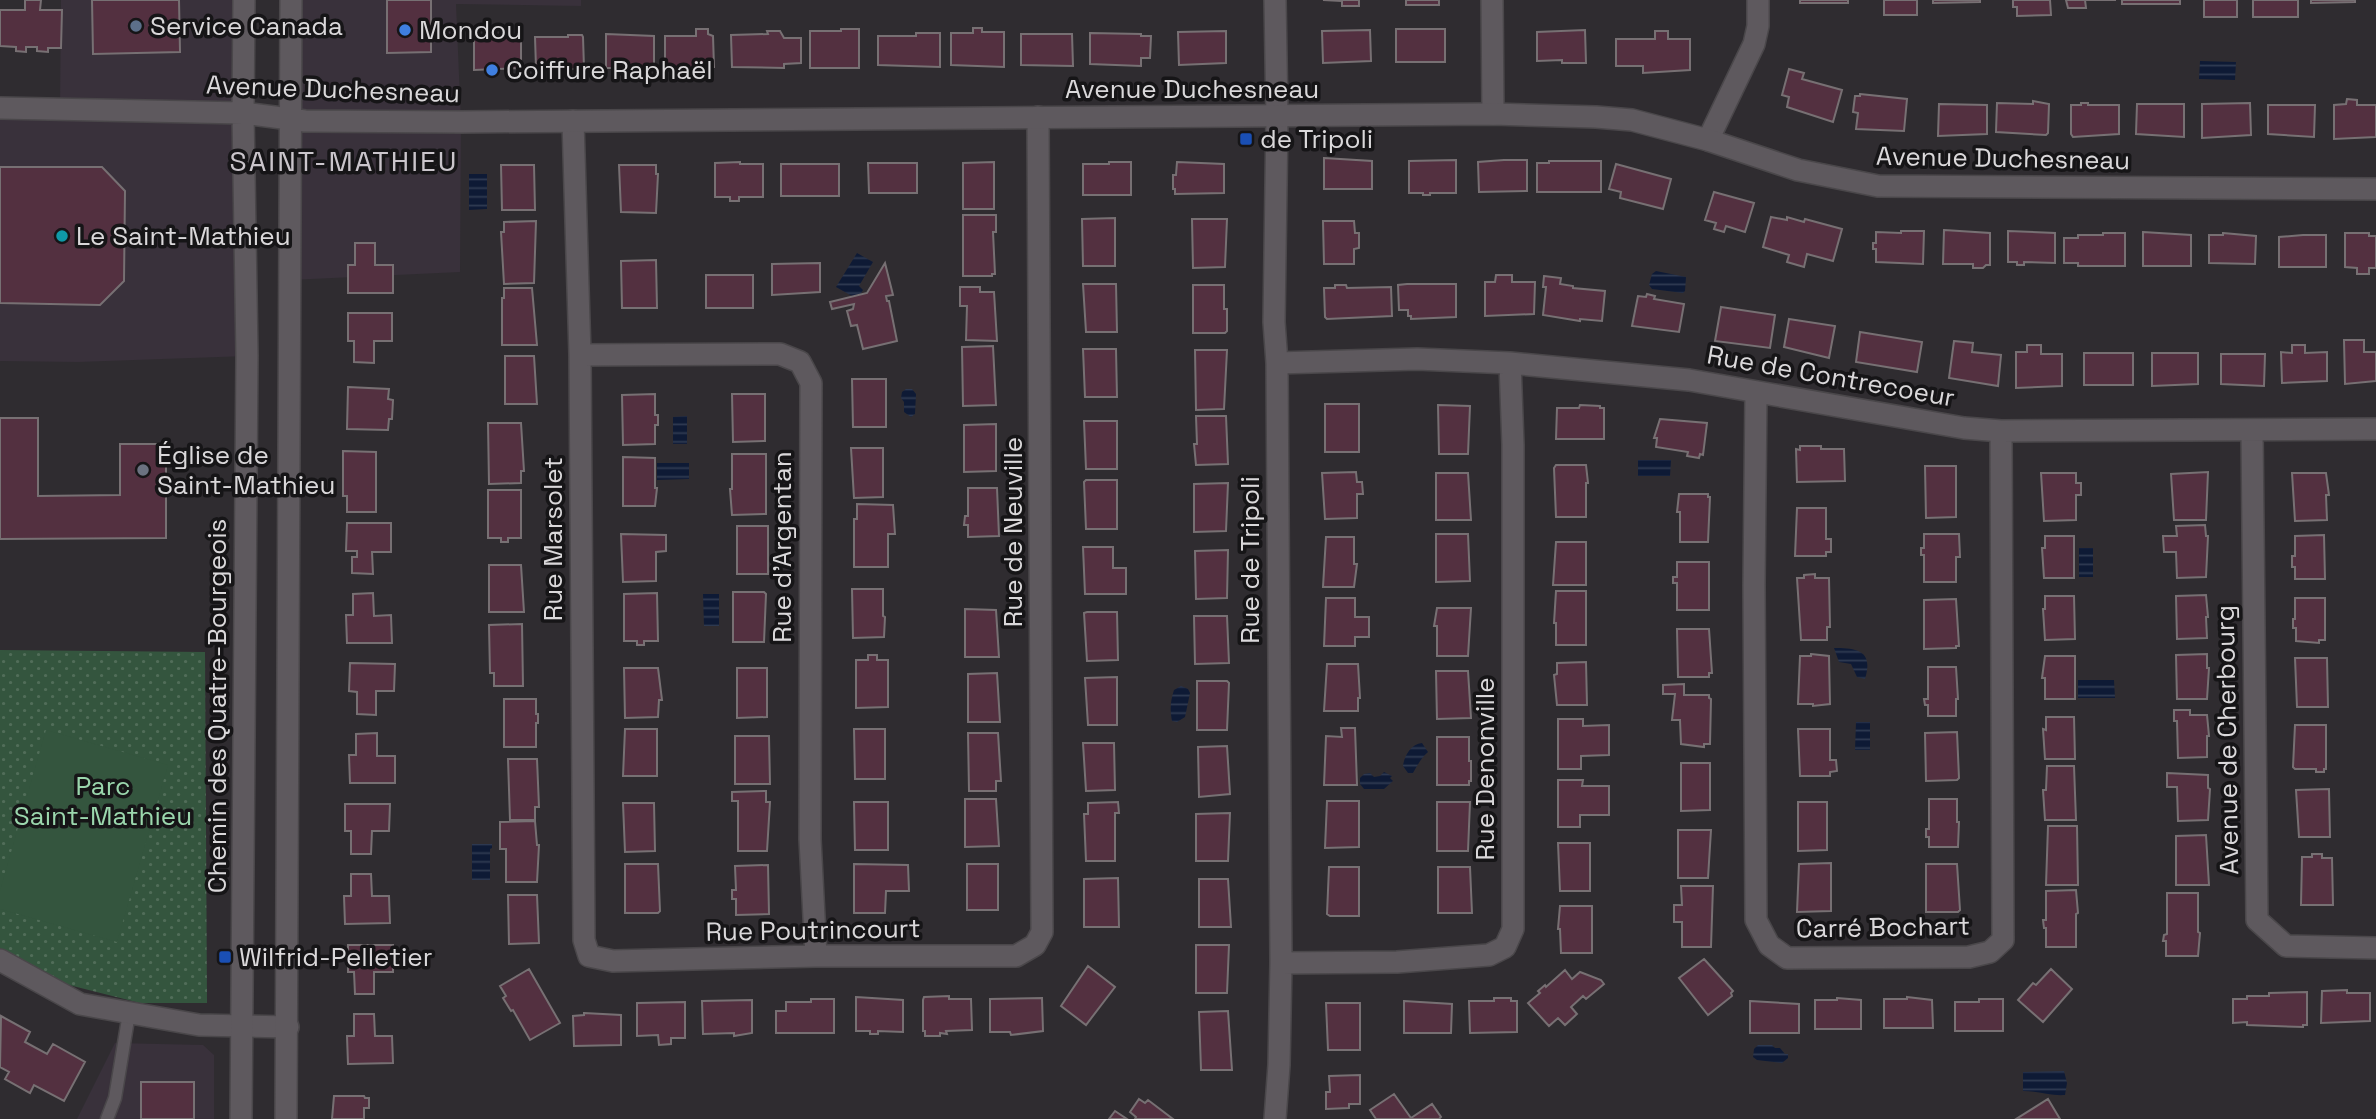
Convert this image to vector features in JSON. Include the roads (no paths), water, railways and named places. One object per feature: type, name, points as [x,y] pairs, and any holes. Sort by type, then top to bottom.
[{"type":"street","name":"Chemin des Quatre-Bourgeois","points":[[241,1119],[247,356],[244,0]]},
{"type":"street","points":[[286,1119],[291,0]]},
{"type":"street","name":"Rue de Tripoli","points":[[1275,0],[1277,117],[1274,322],[1277,363],[1281,963],[1275,1119]]},
{"type":"street","points":[[1492,0],[1493,114]]},
{"type":"street","points":[[1708,139],[1754,44],[1758,26],[1758,0]]},
{"type":"street","name":"Avenue Duchesneau","points":[[0,108],[243,113],[291,121],[461,122],[1493,114],[1596,117],[1632,120],[1708,139],[1798,170],[1878,186],[2376,189]]},
{"type":"street","name":"Rue de Neuville","points":[[1035,945],[1042,932],[1043,907],[1038,117]]},
{"type":"street","name":"Rue Marsolet","points":[[573,121],[580,355],[584,940],[589,956]]},
{"type":"street","name":"Rue d'Argentan","points":[[580,355],[780,354],[800,362],[811,383],[810,839],[816,956]]},
{"type":"street","name":"Rue de Contrecoeur","points":[[1277,363],[1417,359],[1510,363],[1689,380],[1964,428],[2001,431],[2376,429]]},
{"type":"street","name":"Rue Denonville","points":[[1281,963],[1396,962],[1489,955],[1505,947],[1513,929],[1513,445],[1510,363]]},
{"type":"street","name":"Carré Bochart","points":[[1756,392],[1756,920],[1769,945],[1787,958],[1969,957],[1990,951],[2003,940],[2001,431]]},
{"type":"street","name":"Avenue de Cherbourg","points":[[2252,431],[2257,920],[2286,946],[2376,948]]},
{"type":"street","name":"Rue Poutrincourt","points":[[589,956],[613,961],[816,956],[1016,956],[1035,945]]},
{"type":"street","points":[[0,960],[79,1004],[199,1025],[288,1027]]},
{"type":"lane","points":[[107,1119],[115,1098],[129,1013]]},
{"type":"water","points":[[2200,61],[2236,62],[2235,80],[2199,79]]},
{"type":"water","points":[[469,174],[487,174],[487,209],[469,210]]},
{"type":"water","points":[[857,253],[873,262],[859,286],[863,290],[860,295],[852,296],[836,287]]},
{"type":"water","points":[[1656,271],[1686,277],[1685,291],[1683,293],[1652,289],[1649,285],[1652,274]]},
{"type":"water","points":[[906,389],[912,389],[916,394],[915,414],[911,417],[904,412],[901,398]]},
{"type":"water","points":[[687,416],[687,444],[673,444],[673,417]]},
{"type":"water","points":[[1638,460],[1671,460],[1670,476],[1638,476]]},
{"type":"water","points":[[657,463],[689,463],[689,479],[657,480]]},
{"type":"water","points":[[2079,548],[2093,548],[2093,577],[2079,577]]},
{"type":"water","points":[[703,594],[719,594],[719,626],[704,626]]},
{"type":"water","points":[[1834,648],[1856,650],[1865,656],[1865,679],[1857,677],[1851,664],[1839,662]]},
{"type":"water","points":[[2078,680],[2114,680],[2115,698],[2078,698]]},
{"type":"water","points":[[1181,686],[1190,693],[1185,717],[1177,722],[1172,721],[1171,702],[1174,690]]},
{"type":"water","points":[[1856,722],[1870,722],[1870,750],[1855,750]]},
{"type":"water","points":[[1422,743],[1428,752],[1413,773],[1408,773],[1403,766],[1407,755],[1411,748]]},
{"type":"water","points":[[1384,772],[1392,776],[1390,778],[1393,781],[1384,789],[1364,789],[1360,784],[1360,778],[1364,774],[1370,773],[1374,777]]},
{"type":"water","points":[[472,844],[492,844],[490,880],[472,880]]},
{"type":"water","points":[[1758,1045],[1780,1048],[1788,1054],[1788,1058],[1782,1063],[1757,1060],[1753,1057],[1754,1049]]},
{"type":"water","points":[[2064,1071],[2067,1083],[2065,1095],[2023,1091],[2023,1072]]},
{"type":"place","name":"Service Canada","points":[[136,26]]},
{"type":"place","name":"Mondou","points":[[405,30]]},
{"type":"place","name":"Coiffure Raphaël","points":[[492,70]]},
{"type":"place","name":"de Tripoli","points":[[1246,139]]},
{"type":"place","name":"Le Saint-Mathieu","points":[[62,236]]},
{"type":"place","name":"Église de Saint-Mathieu","points":[[143,470]]},
{"type":"place","name":"Wilfrid-Pelletier","points":[[225,957]]},
{"type":"district","name":"SAINT-MATHIEU","points":[[344,161]]},
{"type":"park label","name":"Parc Saint-Mathieu","points":[[103,801]]}]
